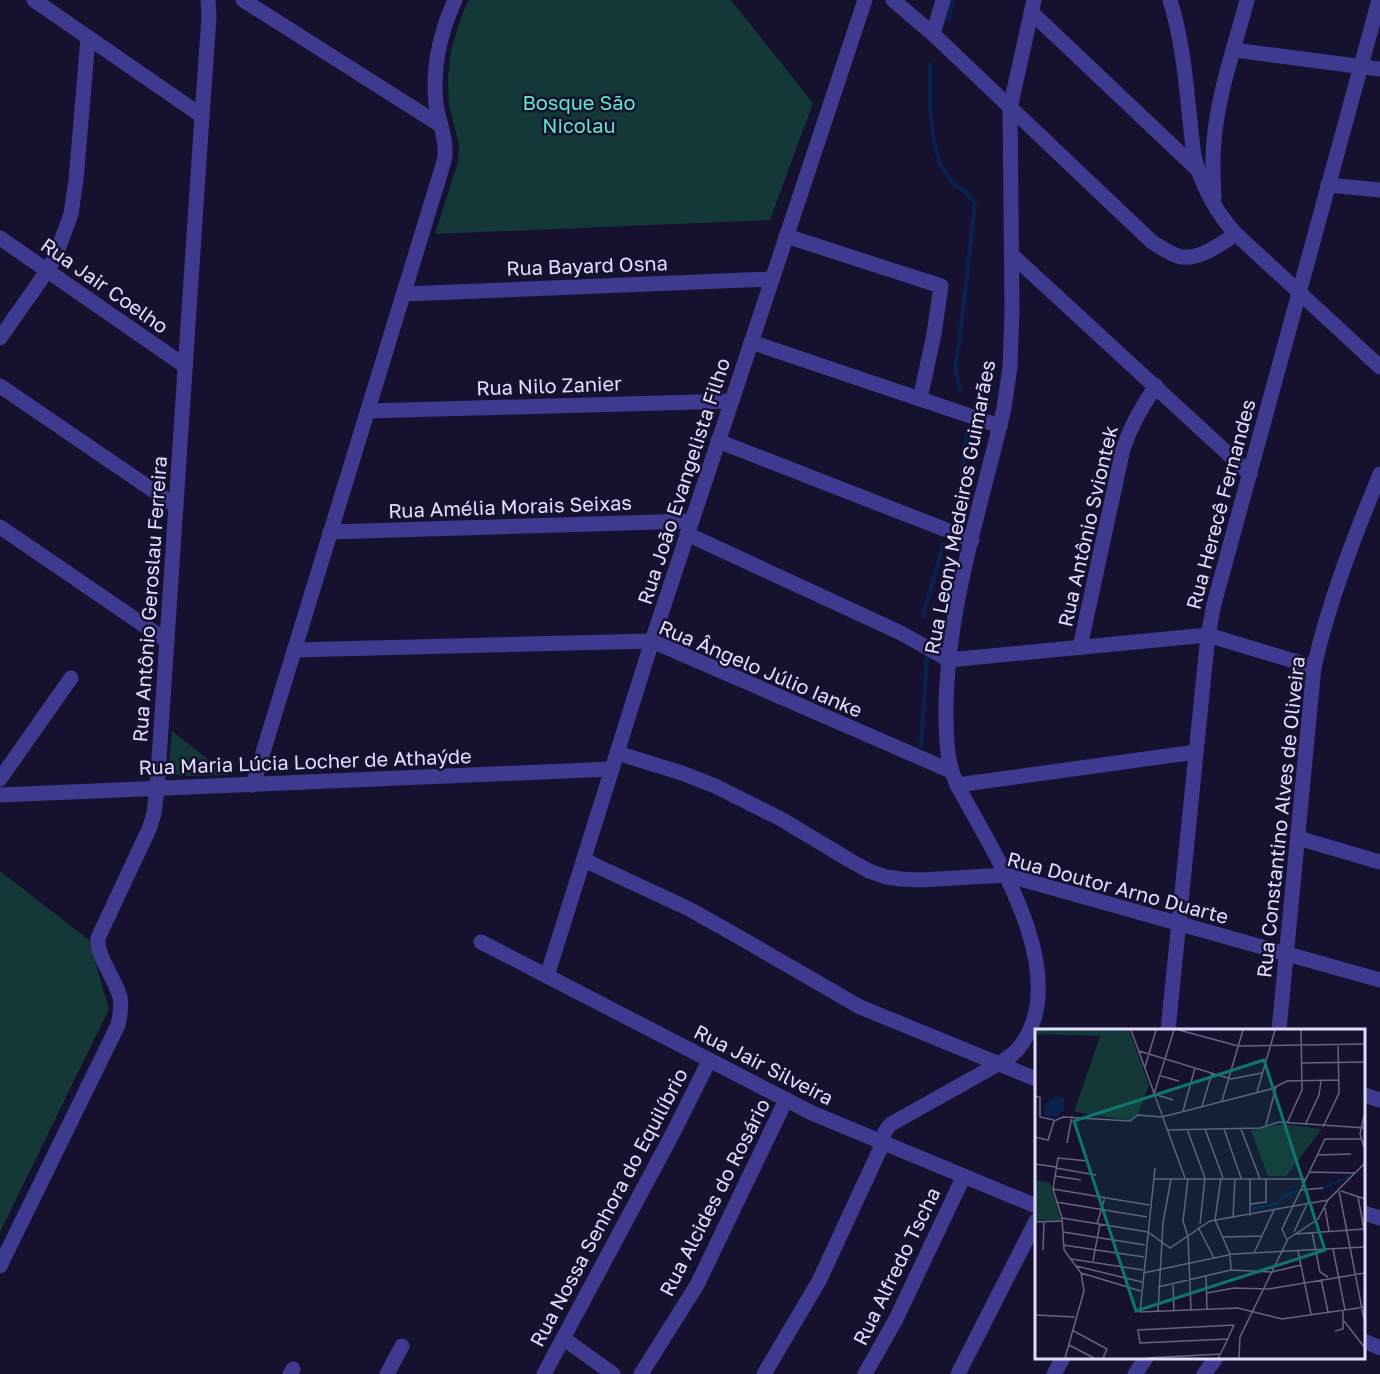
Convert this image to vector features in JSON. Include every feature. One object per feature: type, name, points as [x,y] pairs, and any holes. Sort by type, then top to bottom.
[{"type":"street","points":[[34,0],[202,116]]},
{"type":"street","name":"Rua Antônio Geroslau Ferreira","points":[[0,1266],[118,1025],[121,1010],[120,997],[99,948],[98,938],[150,827],[154,813],[209,16],[208,0]]},
{"type":"street","points":[[243,0],[440,125]]},
{"type":"street","points":[[253,785],[444,158],[446,150],[435,92],[437,53],[443,29],[455,0]]},
{"type":"street","name":"Rua João Evangelista Filho","points":[[547,976],[652,641],[865,0]]},
{"type":"street","points":[[892,0],[933,34],[1152,242],[1167,252],[1180,257],[1191,257],[1202,254],[1236,234]]},
{"type":"street","points":[[933,34],[943,0]]},
{"type":"street","points":[[1170,0],[1178,28],[1198,170],[1226,224],[1380,367]]},
{"type":"street","points":[[1214,203],[1214,141],[1221,95],[1248,0]]},
{"type":"street","name":"Rua Herecê Fernandes","points":[[1168,1029],[1212,611],[1379,0]]},
{"type":"street","points":[[1033,6],[1198,170]]},
{"type":"street","name":"Rua Leony Medeiros Guimarães","points":[[764,1374],[819,1281],[883,1143],[884,1133],[891,1124],[1012,1055],[1021,1046],[1030,1028],[1037,1000],[1037,970],[1023,913],[1006,875],[954,778],[948,750],[946,723],[949,660],[957,603],[1000,426],[1010,367],[1012,255],[1010,108],[1033,6]]},
{"type":"street","points":[[0,338],[47,271],[64,236],[74,196],[88,38]]},
{"type":"street","points":[[1234,50],[1380,69]]},
{"type":"street","points":[[1328,185],[1380,190]]},
{"type":"street","points":[[786,237],[941,286],[934,334],[920,399]]},
{"type":"street","name":"Rua Jair Coelho","points":[[0,238],[185,366]]},
{"type":"street","points":[[1012,255],[1250,474]]},
{"type":"street","name":"Rua Bayard Osna","points":[[404,294],[772,279]]},
{"type":"street","points":[[751,342],[1000,426]]},
{"type":"street","points":[[0,386],[176,506]]},
{"type":"street","name":"Rua Antônio Sviontek","points":[[1080,647],[1123,448],[1137,414],[1156,386]]},
{"type":"street","name":"Rua Nilo Zanier","points":[[368,411],[732,401]]},
{"type":"street","points":[[718,441],[972,540]]},
{"type":"street","name":"Rua Constantino Alves de Oliveira","points":[[1279,1029],[1314,667],[1338,584],[1380,474]]},
{"type":"street","points":[[0,527],[167,641]]},
{"type":"street","name":"Rua Amélia Morais Seixas","points":[[330,532],[690,527],[901,633],[949,660]]},
{"type":"street","points":[[949,660],[1208,635],[1314,667]]},
{"type":"street","name":"Rua Ângelo Júlio Ianke","points":[[294,650],[652,641],[954,778]]},
{"type":"street","points":[[0,778],[71,678]]},
{"type":"street","points":[[954,778],[1196,752]]},
{"type":"street","name":"Rua Doutor Arno Duarte","points":[[617,753],[681,772],[715,786],[781,819],[869,871],[886,877],[920,880],[1006,875],[1380,980]]},
{"type":"street","name":"Rua Maria Lúcia Locher de Athaýde","points":[[0,795],[612,769]]},
{"type":"street","points":[[1298,838],[1380,862]]},
{"type":"street","points":[[584,860],[689,909],[860,1007],[1035,1078]]},
{"type":"street","name":"Rua Jair Silveira","points":[[482,942],[786,1100],[837,1124],[1035,1206]]},
{"type":"street","name":"Rua Nossa Senhora do Equilíbrio","points":[[544,1374],[710,1060]]},
{"type":"street","points":[[1365,1095],[1380,1100]]},
{"type":"street","name":"Rua Alcides do Rosário","points":[[641,1374],[698,1284],[786,1100]]},
{"type":"street","name":"Rua Alfredo Tscha","points":[[866,1374],[896,1319],[964,1176]]},
{"type":"street","points":[[1365,1213],[1380,1218]]},
{"type":"street","points":[[958,1374],[1035,1223]]},
{"type":"street","points":[[563,1338],[613,1374]]},
{"type":"street","points":[[1365,1341],[1380,1348]]},
{"type":"street","points":[[387,1374],[402,1346]]},
{"type":"street","points":[[1054,1374],[1062,1359]]},
{"type":"street","points":[[1136,1374],[1145,1359]]},
{"type":"street","points":[[1204,1374],[1215,1359]]},
{"type":"green space","name":"Bosque São Nicolau","points":[[469,0],[731,0],[813,103],[770,220],[435,234],[458,162],[459,144],[449,105],[448,78],[451,50]]},
{"type":"green space","points":[[172,731],[228,775],[180,776],[172,773],[169,766]]},
{"type":"green space","points":[[0,871],[89,940],[109,1009],[0,1232]]},
{"type":"waterway","points":[[948,19],[953,0]]},
{"type":"waterway","points":[[930,64],[930,109],[934,142],[940,164],[953,184],[965,191],[975,204],[955,367],[960,390]]},
{"type":"waterway","points":[[956,513],[965,496],[962,474],[969,428]]},
{"type":"waterway","points":[[923,617],[943,545]]},
{"type":"waterway","points":[[921,746],[927,657]]}]
